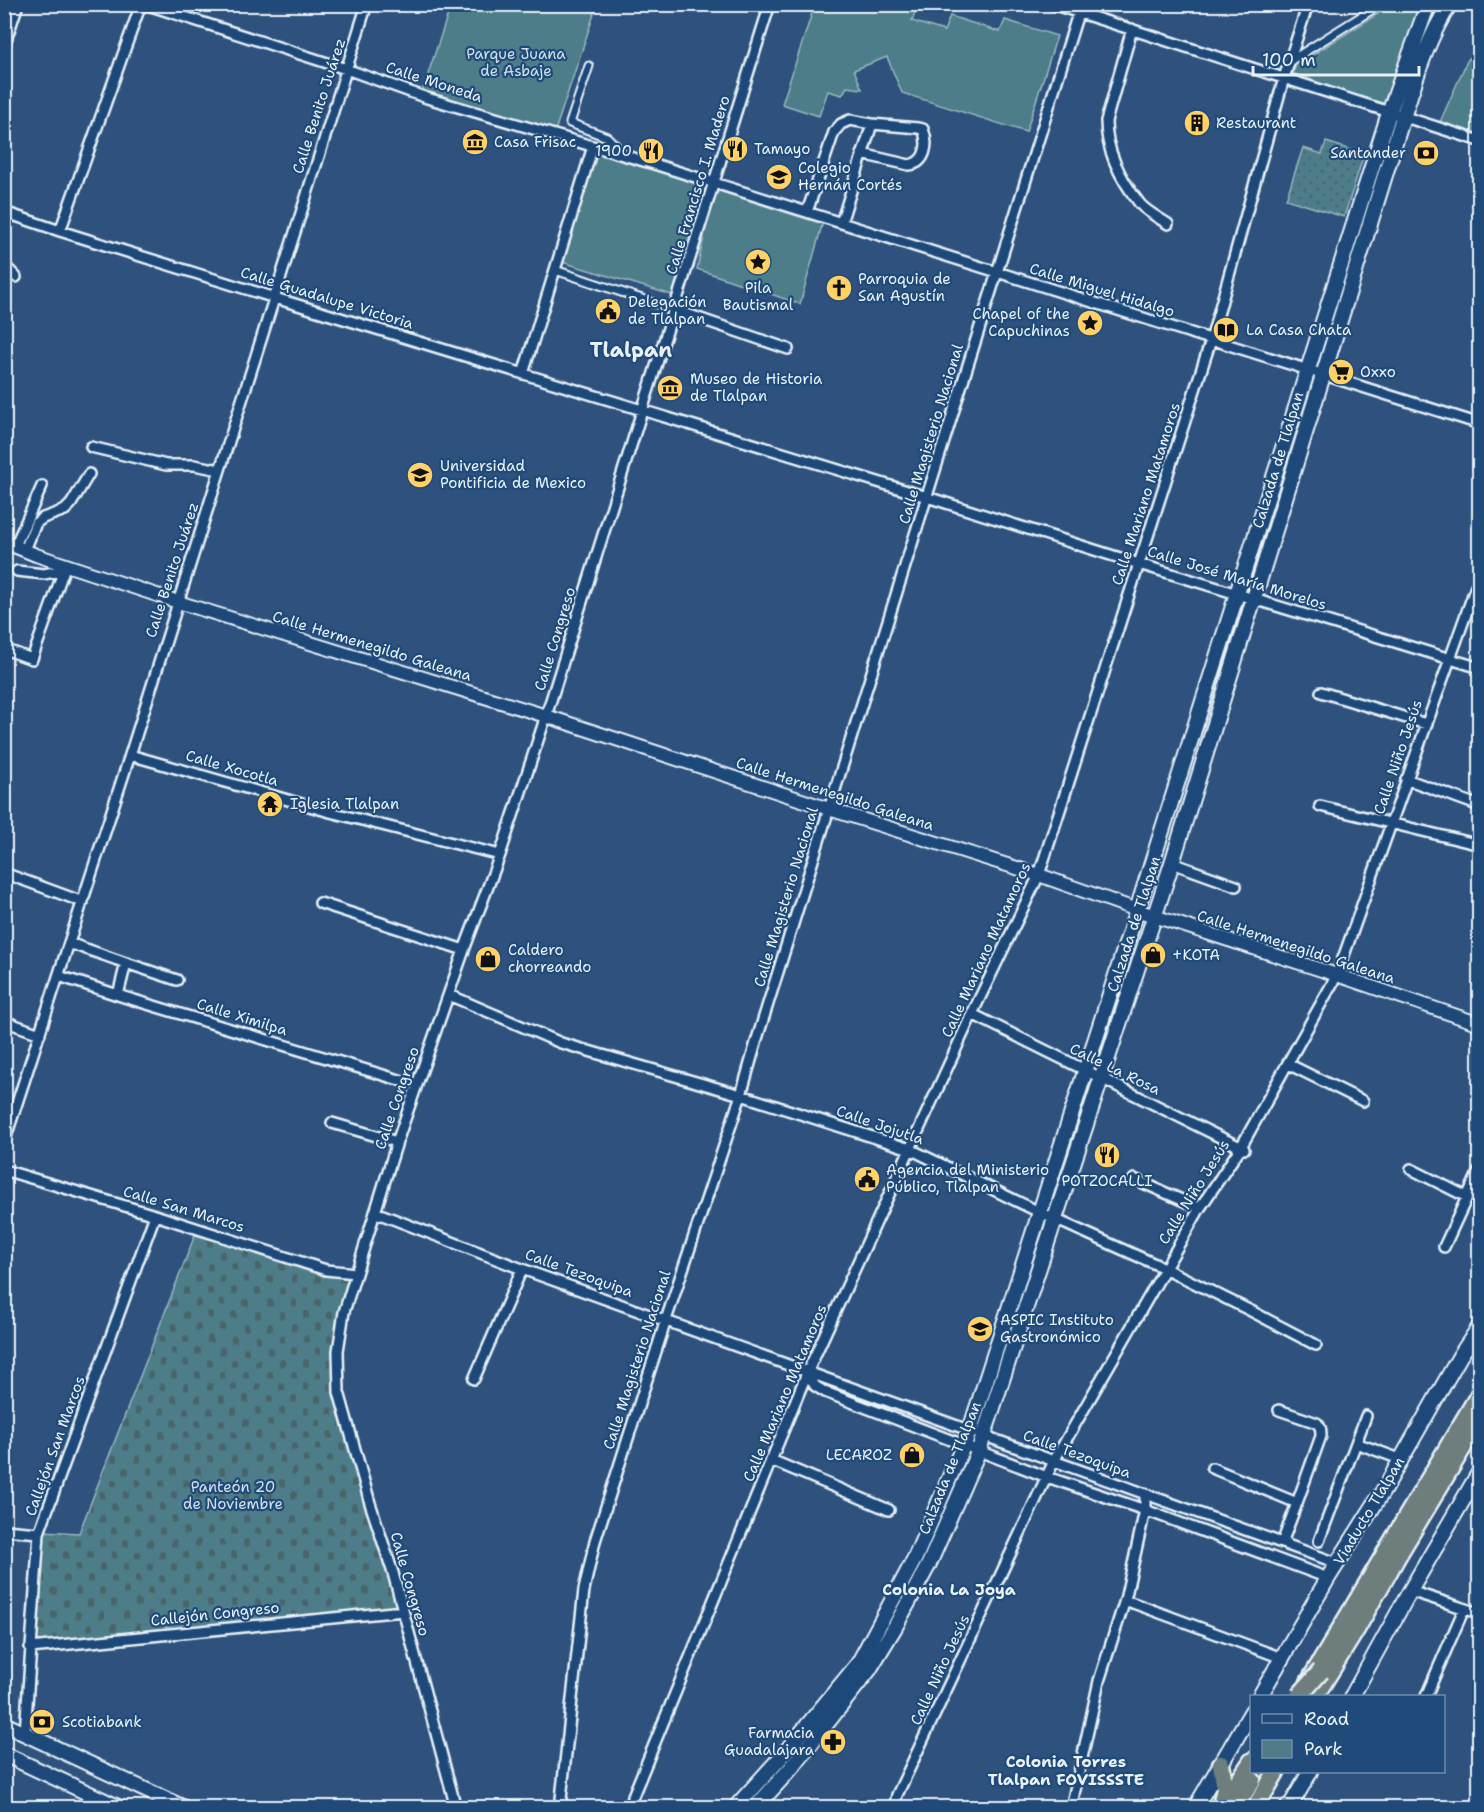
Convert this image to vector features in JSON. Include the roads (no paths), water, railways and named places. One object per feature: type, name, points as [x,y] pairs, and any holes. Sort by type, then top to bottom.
[{"type":"highway","points":[[1301,1695],[1479,1394]]},
{"type":"highway","points":[[1307,1695],[1479,1403]]},
{"type":"highway","points":[[1315,1695],[1354,1633],[1479,1419]]},
{"type":"highway","points":[[1322,1695],[1479,1430]]},
{"type":"highway","points":[[1301,1695],[1321,1671]]},
{"type":"highway","points":[[1220,1808],[1250,1763]]},
{"type":"highway","points":[[1220,1808],[1225,1789],[1221,1764]]},
{"type":"highway","points":[[1235,1808],[1256,1773]]},
{"type":"highway","points":[[1242,1808],[1262,1773]]},
{"type":"highway","points":[[1253,1808],[1270,1773]]},
{"type":"highway","points":[[1253,1808],[1275,1773]]},
{"type":"main road","name":"Calzada de Tlalpan","points":[[735,1808],[783,1755],[858,1664],[915,1558],[970,1430],[1389,112],[1428,4]]},
{"type":"main road","name":"Calzada de Tlalpan","points":[[755,1808],[793,1766],[869,1670],[929,1564],[979,1450],[1172,863],[1403,117],[1425,52],[1438,22],[1450,4]]},
{"type":"main road","name":"Viaducto Tlalpan","points":[[1261,1695],[1479,1326]]},
{"type":"main road","points":[[1353,1695],[1479,1471]]},
{"type":"main road","points":[[1195,1808],[1250,1713]]},
{"type":"main road","points":[[4,1724],[184,1808]]},
{"type":"main road","points":[[4,1754],[120,1808]]},
{"type":"main road","points":[[1289,1807],[1309,1773]]},
{"type":"street","points":[[4,46],[18,4]]},
{"type":"street","points":[[60,231],[143,4]]},
{"type":"street","name":"Calle Moneda","points":[[143,4],[346,69],[427,98],[715,183]]},
{"type":"street","name":"Calle Benito Juárez","points":[[4,1143],[83,902],[367,4]]},
{"type":"street","name":"Calle Francisco I. Madero","points":[[642,409],[770,4]]},
{"type":"street","points":[[1052,4],[1080,9],[1132,29],[1479,141]]},
{"type":"street","name":"Calle Mariano Matamoros","points":[[628,1808],[807,1373],[972,1014],[1039,875],[1211,340],[1284,78],[1308,4]]},
{"type":"street","points":[[1290,62],[1381,4]]},
{"type":"street","name":"Calle Magisterio Nacional","points":[[560,1808],[584,1590],[595,1541],[741,1095],[996,272],[1080,9]]},
{"type":"street","points":[[1132,29],[1106,121],[1106,135],[1112,156],[1142,206],[1168,224]]},
{"type":"street","points":[[589,66],[570,123],[607,136],[626,156]]},
{"type":"street","points":[[807,212],[834,132],[841,124],[850,120],[923,129],[925,134],[925,152],[917,164],[909,165],[862,154]]},
{"type":"street","points":[[841,223],[872,124]]},
{"type":"street","points":[[523,374],[593,146]]},
{"type":"street","name":"Calle Miguel Hidalgo","points":[[715,183],[1479,424]]},
{"type":"street","name":"Calle Guadalupe Victoria","points":[[4,212],[274,298],[642,409]]},
{"type":"street","points":[[4,265],[16,277]]},
{"type":"street","points":[[555,270],[788,349]]},
{"type":"street","name":"Calle José María Morelos","points":[[642,409],[1479,668]]},
{"type":"street","name":"Calle Congreso","points":[[456,1808],[393,1573],[370,1503],[339,1392],[338,1351],[344,1312],[397,1142],[500,855],[642,409]]},
{"type":"street","points":[[91,447],[166,465],[194,465],[220,470]]},
{"type":"street","points":[[15,546],[36,523],[65,510],[71,504],[88,474]]},
{"type":"street","points":[[15,546],[42,486]]},
{"type":"street","name":"Calle Hermenegildo Galeana","points":[[15,546],[65,567],[546,716],[1039,875],[1154,916],[1479,1024]]},
{"type":"street","points":[[17,570],[44,574],[65,567]]},
{"type":"street","points":[[4,649],[32,659],[65,567]]},
{"type":"street","name":"Calle Niño Jesús","points":[[894,1808],[897,1796],[1054,1461],[1200,1208],[1243,1149],[1337,975],[1479,575]]},
{"type":"street","points":[[1321,692],[1426,724]]},
{"type":"street","name":"Calle Xocotla","points":[[130,754],[330,812],[500,855]]},
{"type":"street","points":[[1406,779],[1479,806]]},
{"type":"street","points":[[1320,806],[1479,845]]},
{"type":"street","points":[[1172,863],[1236,886]]},
{"type":"street","points":[[4,873],[83,902]]},
{"type":"street","points":[[320,903],[464,950]]},
{"type":"street","points":[[69,943],[177,980]]},
{"type":"street","points":[[118,995],[126,963]]},
{"type":"street","name":"Calle Ximilpa","points":[[59,976],[417,1085]]},
{"type":"street","name":"Calle Jojutla","points":[[449,995],[561,1043],[741,1095],[910,1149],[1039,1212],[1164,1268],[1316,1345]]},
{"type":"street","name":"Calle La Rosa","points":[[972,1014],[1243,1149]]},
{"type":"street","points":[[4,1021],[40,1034]]},
{"type":"street","points":[[1288,1064],[1363,1101]]},
{"type":"street","points":[[332,1123],[397,1142]]},
{"type":"street","points":[[1411,1169],[1467,1197]]},
{"type":"street","points":[[1444,1247],[1479,1169]]},
{"type":"street","name":"Calle San Marcos","points":[[4,1170],[155,1215],[326,1270],[356,1274]]},
{"type":"street","points":[[1134,1179],[1200,1208]]},
{"type":"street","name":"Calle Tezoquipa","points":[[375,1212],[522,1269],[807,1373],[1337,1563]]},
{"type":"street","name":"Callejón San Marcos","points":[[25,1734],[39,1533],[155,1215]]},
{"type":"street","points":[[474,1379],[522,1269]]},
{"type":"street","name":"Calle Tezoquipa","points":[[807,1373],[815,1386],[825,1392],[1047,1477],[1328,1578]]},
{"type":"street","points":[[1279,1410],[1317,1423],[1322,1430],[1322,1436],[1282,1543]]},
{"type":"street","points":[[1320,1541],[1366,1416]]},
{"type":"street","points":[[1356,1443],[1400,1459]]},
{"type":"street","points":[[771,1460],[889,1510]]},
{"type":"street","points":[[1212,1468],[1297,1503]]},
{"type":"street","points":[[1071,1808],[1099,1681],[1125,1600],[1144,1510],[1145,1494]]},
{"type":"street","points":[[4,1530],[39,1533]]},
{"type":"street","points":[[1410,1591],[1464,1609],[1479,1611]]},
{"type":"street","points":[[1125,1600],[1282,1658]]},
{"type":"street","points":[[1426,1695],[1464,1609]]},
{"type":"street","name":"Callejón Congreso","points":[[30,1648],[403,1611]]},
{"type":"place","name":"Restaurant","points":[[1197,123]]},
{"type":"place","name":"Casa Frisac","points":[[475,142]]},
{"type":"place","name":"Tamayo","points":[[735,149]]},
{"type":"place","name":"1900","points":[[651,151]]},
{"type":"place","name":"Santander","points":[[1426,153]]},
{"type":"place","name":"Colegio Hernán Cortés","points":[[779,177]]},
{"type":"place","name":"Pila Bautismal","points":[[758,262]]},
{"type":"place","name":"Parroquia de San Agustín","points":[[839,288]]},
{"type":"place","name":"Delegación de Tlalpan","points":[[608,311]]},
{"type":"place","name":"Chapel of the Capuchinas","points":[[1090,323]]},
{"type":"place","name":"La Casa Chata","points":[[1226,330]]},
{"type":"place","name":"Oxxo","points":[[1341,372]]},
{"type":"place","name":"Museo de Historia de Tlalpan","points":[[670,388]]},
{"type":"place","name":"Universidad Pontificia de Mexico","points":[[420,475]]},
{"type":"place","name":"Iglesia Tlalpan","points":[[270,804]]},
{"type":"place","name":"+KOTA","points":[[1153,955]]},
{"type":"place","name":"Caldero chorreando","points":[[488,959]]},
{"type":"place","name":"POTZOCALLI","points":[[1107,1155]]},
{"type":"place","name":"Agencia del Ministerio Público, Tlalpan","points":[[867,1179]]},
{"type":"place","name":"ASPIC Instituto Gastronómico","points":[[980,1329]]},
{"type":"place","name":"LECAROZ","points":[[912,1455]]},
{"type":"place","name":"Scotiabank","points":[[42,1722]]},
{"type":"place","name":"Farmacia Guadalajara","points":[[833,1742]]},
{"type":"district","name":"Tlalpan","points":[[631,350]]},
{"type":"district","name":"Colonia La Joya","points":[[949,1589]]},
{"type":"district","name":"Colonia Torres Tlalpan FOVISSSTE","points":[[1066,1770]]},
{"type":"park label","name":"Parque Juana de Asbaje","points":[[516,62]]},
{"type":"park label","name":"Panteón 20 de Noviembre","points":[[233,1496]]}]
